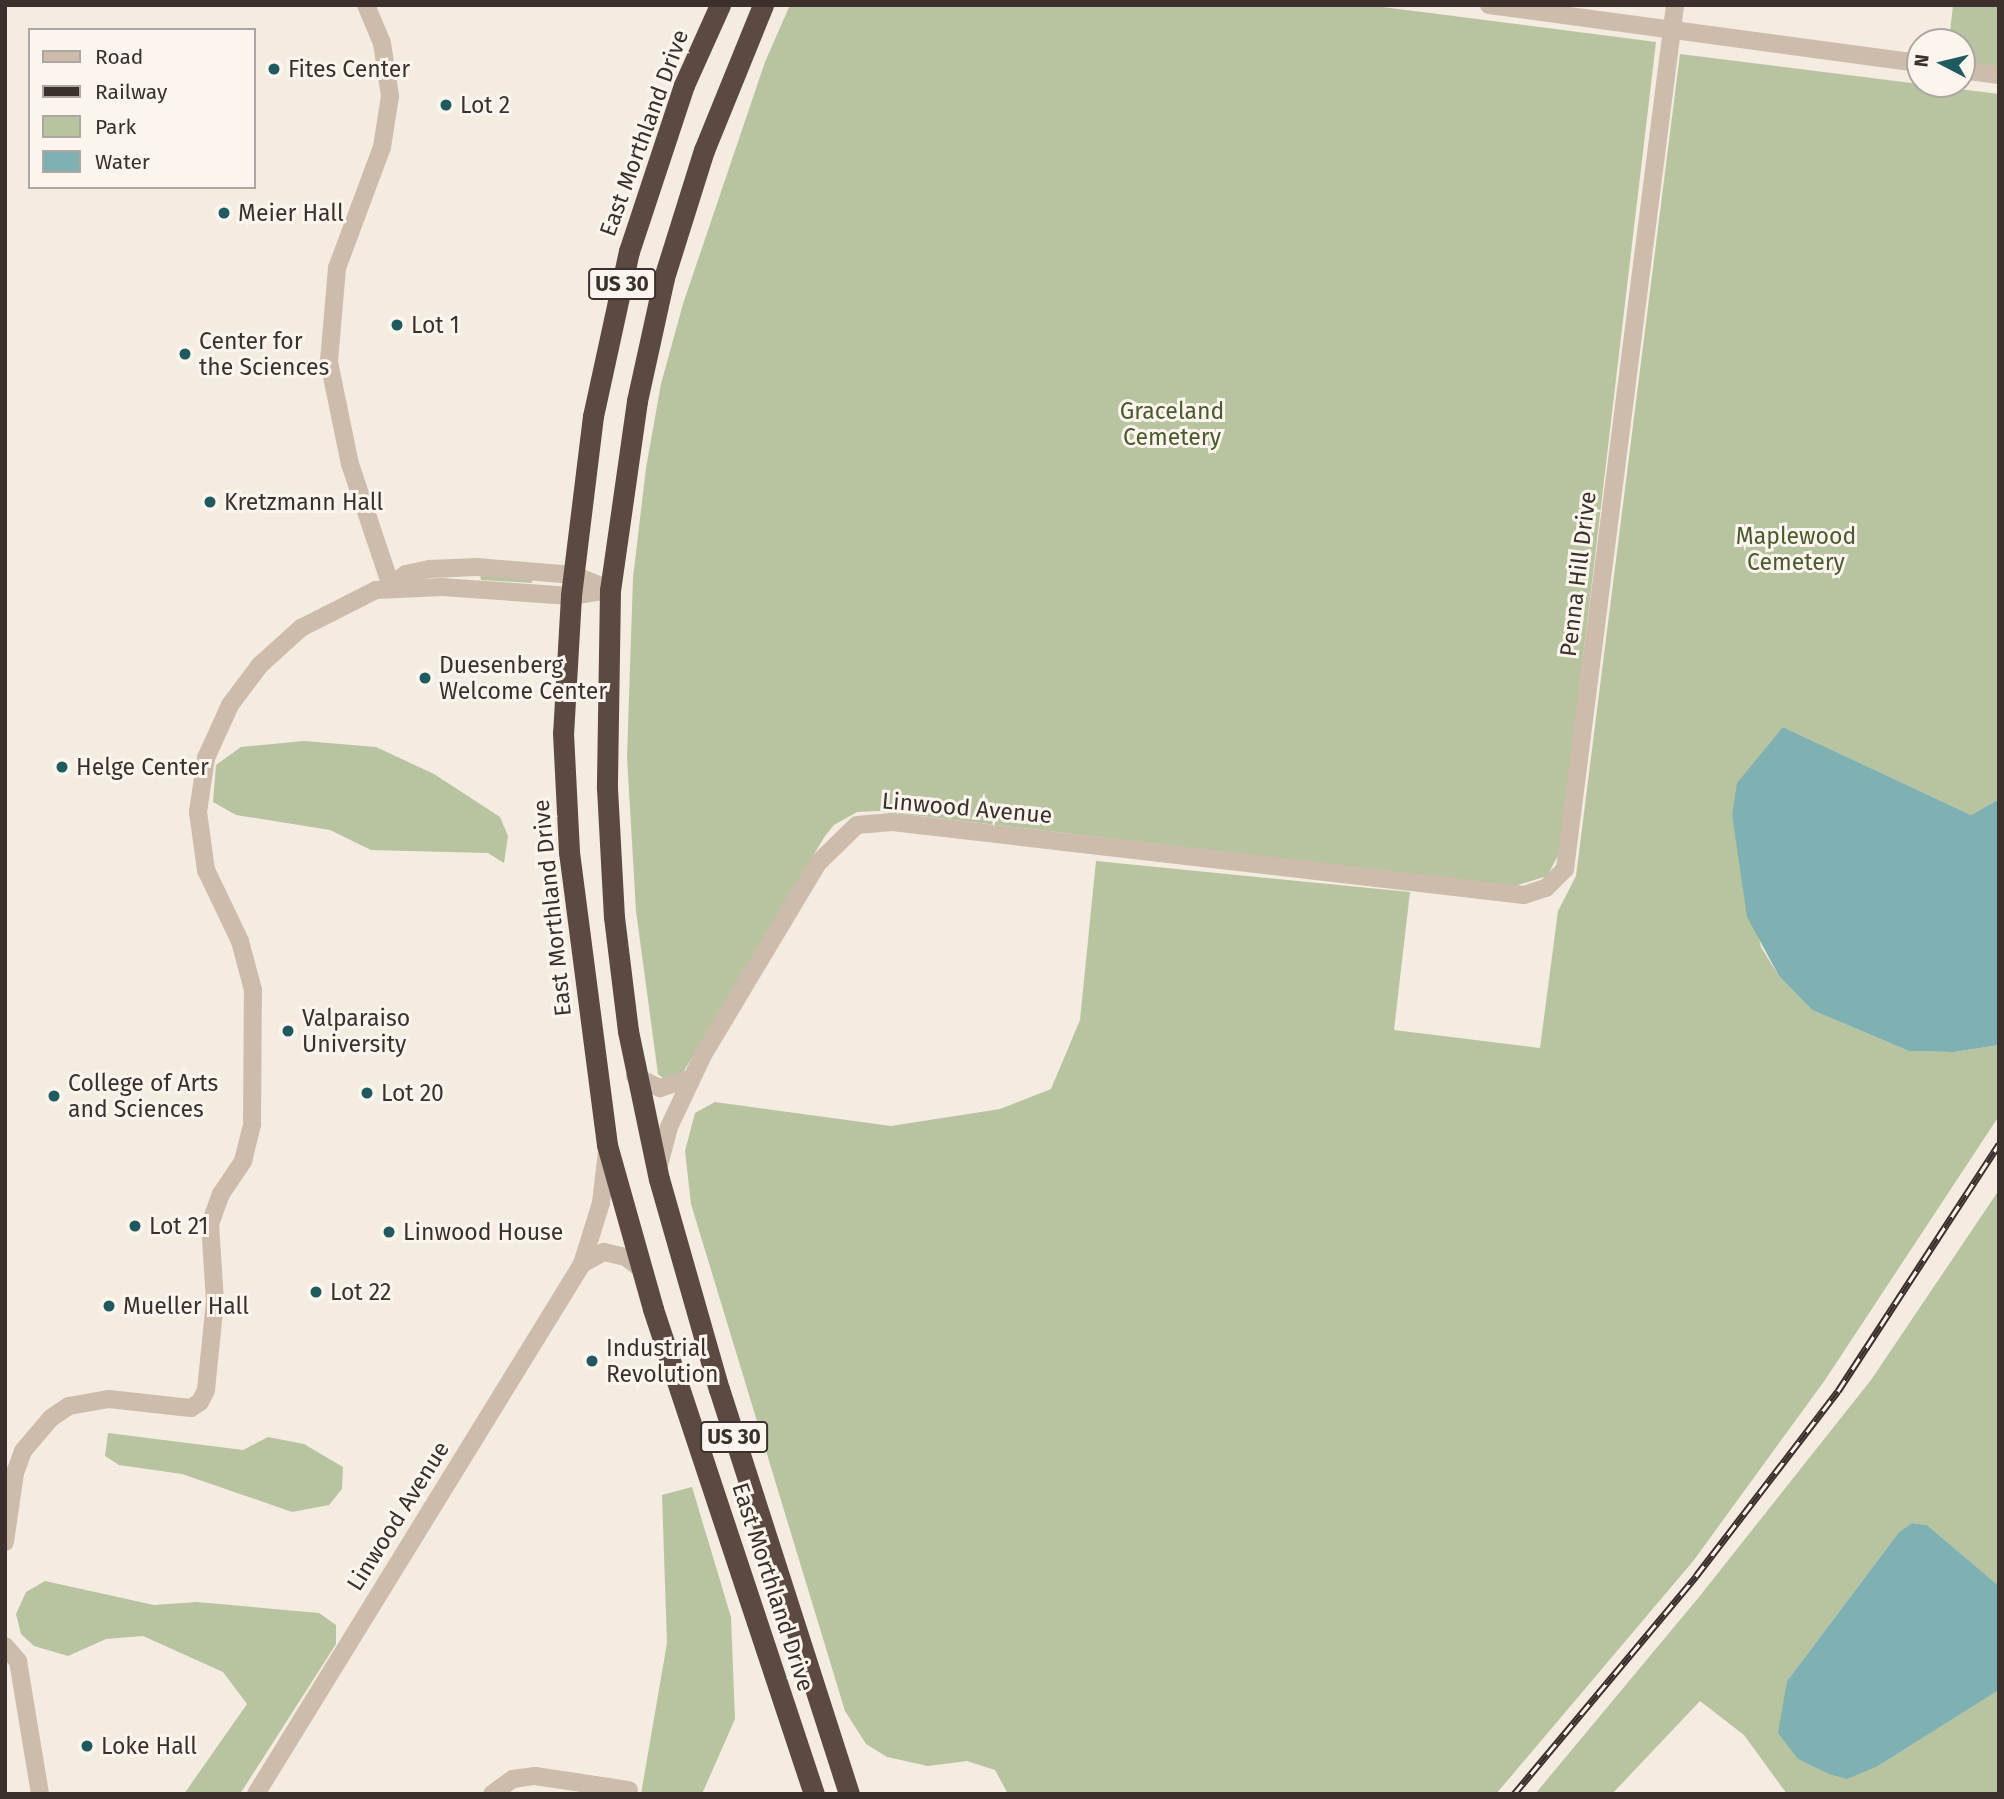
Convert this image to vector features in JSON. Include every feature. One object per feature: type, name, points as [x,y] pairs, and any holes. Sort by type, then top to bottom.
[{"type":"highway","name":"East Morthland Drive","points":[[720,5],[684,85],[629,251],[593,416],[573,586],[564,733],[569,852],[607,1144],[640,1269],[814,1794]]},
{"type":"highway","name":"East Morthland Drive","points":[[763,5],[704,150],[664,278],[637,401],[610,590],[607,788],[614,917],[635,1076],[657,1175],[719,1389],[849,1794]]},
{"type":"street","points":[[366,5],[388,70],[387,123],[337,268],[329,362],[351,464],[391,586]]},
{"type":"street","points":[[1489,5],[1673,27],[1906,61]]},
{"type":"street","name":"Penna Hill Drive","points":[[1293,867],[1524,895],[1546,888],[1565,869],[1675,5]]},
{"type":"street","points":[[1976,71],[1999,75]]},
{"type":"street","points":[[5,1542],[15,1473],[23,1451],[51,1418],[69,1406],[109,1399],[191,1408],[206,1390],[215,1301],[210,1224],[214,1208],[250,1142],[254,1017],[248,965],[215,895],[200,839],[198,812],[206,758],[216,730],[243,686],[283,643],[327,611],[391,586],[406,574],[457,567],[610,590]]},
{"type":"street","name":"Linwood Avenue","points":[[657,1175],[663,1142],[690,1079],[818,863],[857,825],[892,822],[1293,867]]},
{"type":"street","points":[[635,1076],[660,1088],[690,1079]]},
{"type":"street","name":"Linwood Avenue","points":[[256,1794],[582,1264],[601,1203],[607,1144]]},
{"type":"street","points":[[582,1264],[604,1252],[626,1256],[640,1269]]},
{"type":"street","points":[[5,1646],[18,1661],[40,1794]]},
{"type":"street","points":[[492,1794],[513,1779],[535,1776],[629,1790]]},
{"type":"green space","name":"Graceland Cemetery","points":[[790,5],[1367,5],[1656,42],[1560,852],[1547,876],[1515,886],[878,811],[857,812],[834,825],[825,836],[681,1076],[665,1080],[658,1074],[636,911],[627,757],[633,578],[646,468],[661,384],[683,304],[765,62]]},
{"type":"green space","points":[[1953,5],[1999,5],[1999,68],[1976,65],[1976,28],[1951,28]]},
{"type":"green space","name":"Maplewood Cemetery","points":[[1680,54],[1906,82],[1906,98],[1976,98],[1976,91],[1999,94],[1999,799],[1971,815],[1783,727],[1732,815],[1761,947],[1779,976],[1812,1010],[1909,1051],[1954,1052],[1999,1045],[1999,1116],[1825,1380],[1694,1560],[1496,1794],[1008,1794],[995,1770],[967,1761],[928,1766],[887,1757],[866,1744],[845,1711],[691,1204],[685,1151],[695,1113],[715,1102],[891,1126],[1000,1109],[1051,1089],[1080,1020],[1096,861],[1410,892],[1394,1030],[1540,1048],[1558,911],[1576,876]]},
{"type":"green space","points":[[480,574],[532,579],[532,583],[481,580]]},
{"type":"green space","points":[[304,741],[376,747],[434,774],[500,817],[508,836],[504,863],[488,853],[371,850],[330,830],[236,815],[213,802],[216,765],[241,747]]},
{"type":"green space","points":[[1999,1190],[1999,1586],[1927,1525],[1912,1523],[1899,1532],[1787,1681],[1878,1766],[1999,1690],[1999,1794],[1787,1794],[1744,1735],[1700,1701],[1612,1794],[1535,1794],[1699,1597],[1871,1380]]},
{"type":"green space","points":[[108,1433],[243,1450],[268,1437],[304,1444],[343,1467],[342,1489],[329,1505],[292,1512],[182,1474],[119,1465],[105,1456]]},
{"type":"green space","points":[[692,1487],[731,1617],[735,1719],[702,1794],[641,1794],[667,1643],[662,1495]]},
{"type":"green space","points":[[45,1581],[154,1605],[197,1602],[319,1613],[336,1625],[336,1644],[240,1794],[184,1794],[247,1704],[223,1672],[143,1636],[106,1639],[68,1656],[34,1646],[21,1634],[16,1614],[26,1592]]},
{"type":"water","points":[[1783,727],[1971,815],[1999,799],[1999,1045],[1954,1052],[1909,1051],[1812,1010],[1779,976],[1747,917],[1732,815],[1737,783]]},
{"type":"water","points":[[1912,1523],[1927,1525],[1999,1586],[1999,1690],[1878,1766],[1847,1779],[1829,1774],[1798,1759],[1778,1733],[1787,1681],[1899,1532]]},
{"type":"railway","points":[[1514,1794],[1696,1576],[1838,1391],[1999,1144]]},
{"type":"place","name":"Fites Center","points":[[274,69]]},
{"type":"place","name":"Lot 2","points":[[446,105]]},
{"type":"place","name":"Meier Hall","points":[[224,213]]},
{"type":"place","name":"Lot 1","points":[[397,325]]},
{"type":"place","name":"Center for the Sciences","points":[[185,354]]},
{"type":"place","name":"Kretzmann Hall","points":[[210,502]]},
{"type":"place","name":"Duesenberg Welcome Center","points":[[425,678]]},
{"type":"place","name":"Helge Center","points":[[62,767]]},
{"type":"place","name":"Valparaiso University","points":[[288,1031]]},
{"type":"place","name":"Lot 20","points":[[367,1093]]},
{"type":"place","name":"College of Arts and Sciences","points":[[54,1096]]},
{"type":"place","name":"Lot 21","points":[[135,1226]]},
{"type":"place","name":"Linwood House","points":[[389,1232]]},
{"type":"place","name":"Lot 22","points":[[316,1292]]},
{"type":"place","name":"Mueller Hall","points":[[109,1306]]},
{"type":"place","name":"Industrial Revolution","points":[[592,1361]]},
{"type":"place","name":"Loke Hall","points":[[87,1746]]}]
